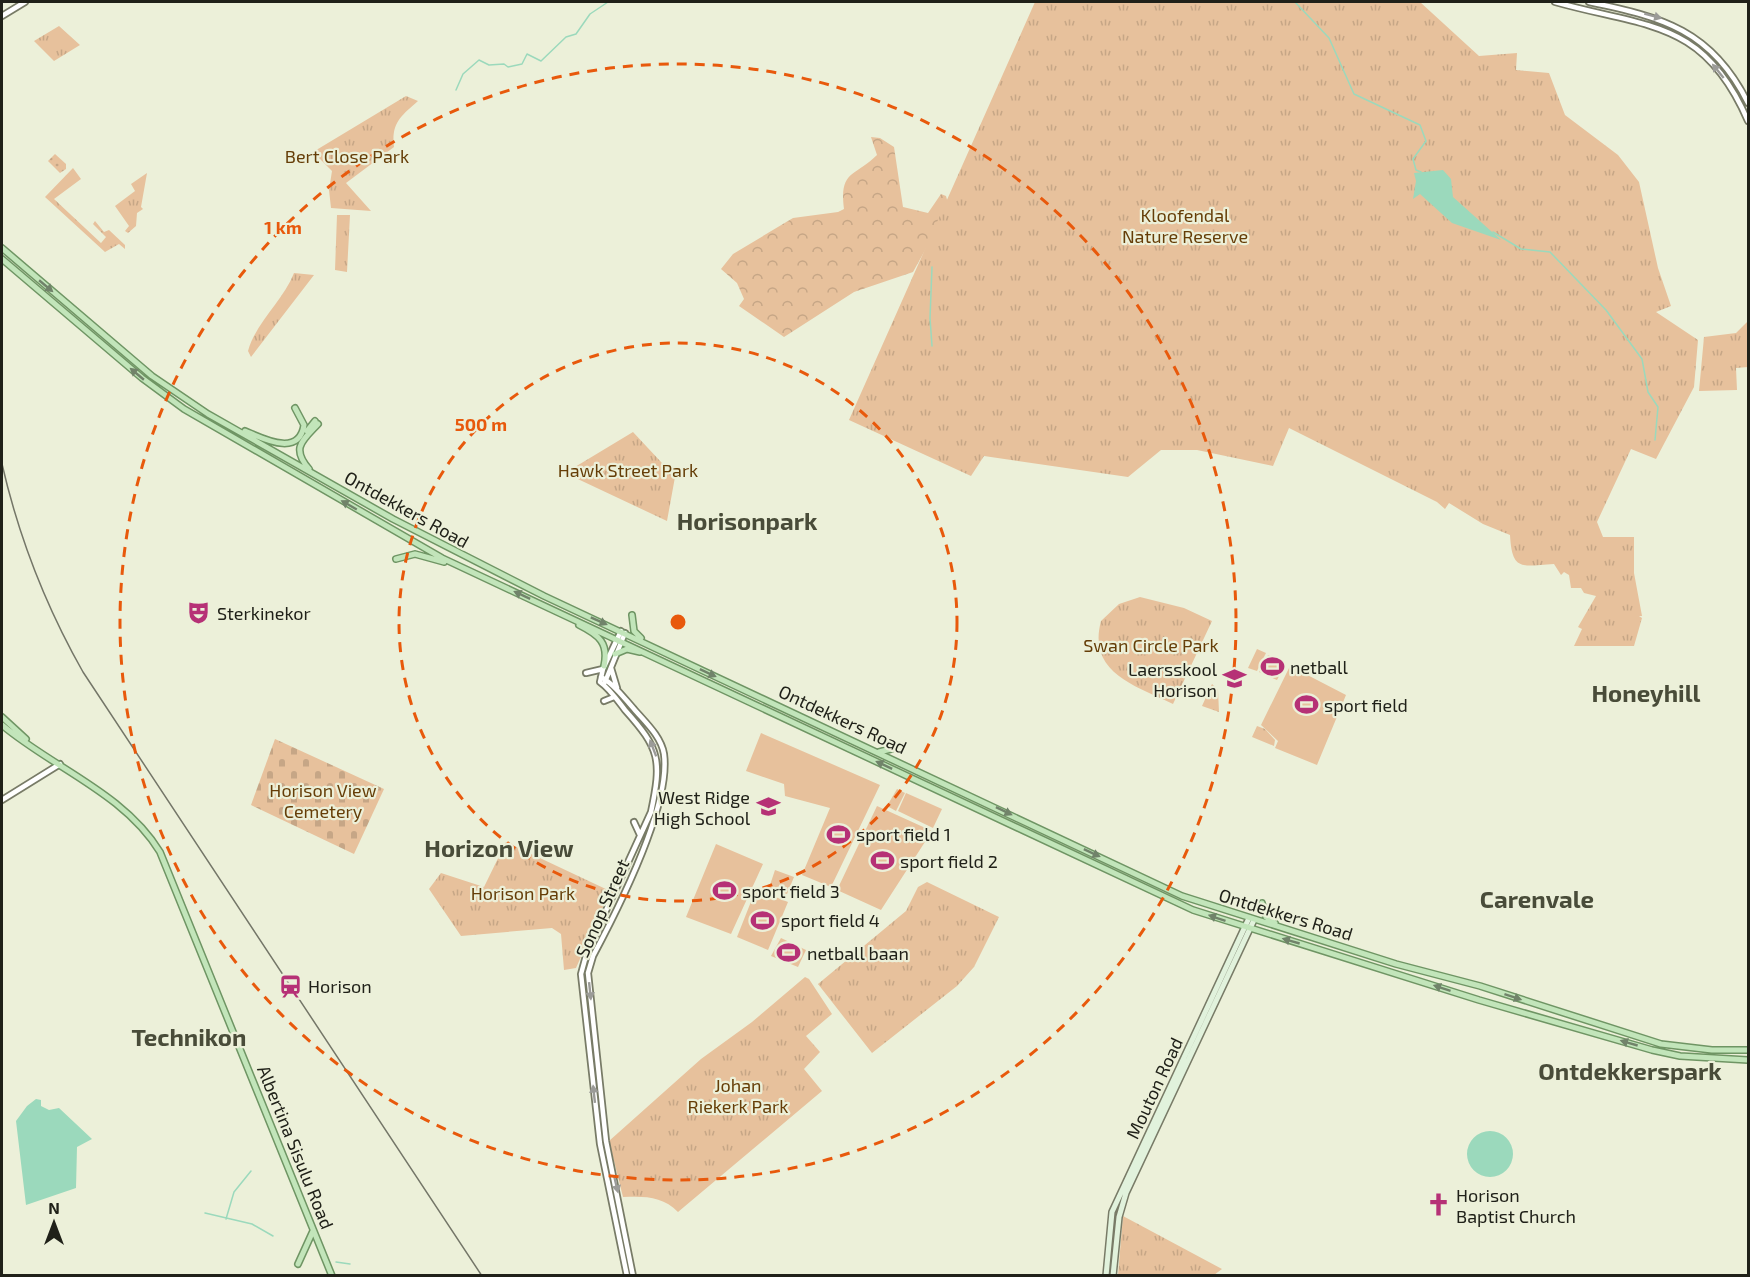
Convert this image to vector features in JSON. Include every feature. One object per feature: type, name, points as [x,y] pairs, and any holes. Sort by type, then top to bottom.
[{"type":"main road","name":"Ontdekkers Road","points":[[2,248],[152,376],[208,414],[447,549],[1196,902],[1396,964],[1480,986],[1661,1044],[1712,1050],[1749,1050]]},
{"type":"main road","name":"Ontdekkers Road","points":[[2,259],[142,378],[183,409],[457,565],[620,639],[1193,910],[1248,929],[1652,1050],[1689,1057],[1749,1060]]},
{"type":"main road","points":[[283,445],[297,438],[303,429],[303,419],[295,408]]},
{"type":"main road","points":[[221,421],[283,445],[297,441],[316,422],[299,449],[302,460],[314,475]]},
{"type":"main road","points":[[396,560],[415,554],[457,565]]},
{"type":"main road","points":[[552,609],[602,639],[606,650],[606,667]]},
{"type":"main road","points":[[632,615],[637,635],[655,647]]},
{"type":"main road","points":[[615,654],[629,649],[653,656]]},
{"type":"main road","name":"Albertina Sisulu Road","points":[[2,717],[31,745]]},
{"type":"main road","name":"Albertina Sisulu Road","points":[[2,725],[127,813],[150,836],[160,852],[332,1275]]},
{"type":"main road","points":[[879,752],[891,749]]},
{"type":"main road","points":[[1262,903],[1269,920],[1294,932]]},
{"type":"main road","name":"Mouton Road","points":[[1113,1275],[1119,1217],[1126,1192],[1252,919]]},
{"type":"main road","name":"Mouton Road","points":[[1106,1275],[1112,1212],[1248,929]]},
{"type":"main road","points":[[297,1264],[313,1231]]},
{"type":"street","points":[[2,16],[25,2]]},
{"type":"street","points":[[1555,2],[1593,13],[1647,23],[1680,36],[1697,49],[1719,72],[1749,121]]},
{"type":"street","points":[[1589,2],[1655,17],[1685,30],[1725,67],[1749,103]]},
{"type":"street","points":[[604,681],[606,667],[623,632]]},
{"type":"street","points":[[604,681],[606,667],[615,654],[620,639]]},
{"type":"street","points":[[586,673],[606,667]]},
{"type":"street","points":[[606,667],[622,696]]},
{"type":"street","name":"Sonop Street","points":[[604,681],[622,696],[651,728],[664,754],[662,787],[653,824],[593,956],[588,973],[606,1141],[633,1275]]},
{"type":"street","name":"Sonop Street","points":[[604,681],[614,697],[646,734],[655,753],[656,787],[647,820],[587,952],[581,974],[600,1144],[627,1275]]},
{"type":"street","points":[[604,701],[614,697]]},
{"type":"street","points":[[2,800],[60,764]]},
{"type":"street","points":[[640,835],[635,823],[647,820]]},
{"type":"street","points":[[649,833],[644,827],[653,824]]},
{"type":"green space","name":"Kloofendal Nature Reserve","points":[[1035,2],[1420,2],[1479,56],[1517,53],[1516,70],[1549,73],[1565,115],[1618,155],[1639,182],[1658,268],[1671,306],[1656,312],[1698,340],[1694,387],[1656,459],[1631,449],[1597,522],[1603,537],[1634,537],[1634,573],[1642,616],[1639,616],[1642,618],[1634,646],[1574,646],[1582,629],[1578,627],[1596,596],[1584,593],[1581,588],[1571,588],[1569,575],[1564,572],[1561,575],[1554,564],[1534,566],[1521,564],[1513,555],[1510,535],[1483,524],[1449,503],[1445,509],[1437,502],[1289,428],[1273,466],[1197,450],[1161,450],[1128,477],[984,456],[971,476],[849,420]]},
{"type":"green space","points":[[59,26],[80,45],[54,61],[34,41]]},
{"type":"green space","name":"Bert Close Park","points":[[406,96],[418,101],[398,121],[394,132],[394,147],[346,183],[371,211],[331,208],[329,190],[332,171],[313,152]]},
{"type":"green space","points":[[871,137],[880,138],[894,147],[903,207],[928,213],[941,194],[946,196],[949,207],[913,272],[854,292],[784,337],[739,306],[744,299],[737,283],[721,269],[733,254],[793,218],[838,212],[844,209],[843,196],[846,181],[877,155]]},
{"type":"green space","points":[[55,154],[66,164],[66,169],[60,173],[48,161]]},
{"type":"green space","points":[[73,168],[81,179],[54,199],[101,243],[106,237],[93,224],[95,221],[104,232],[109,230],[125,245],[125,249],[119,244],[105,252],[45,197]]},
{"type":"green space","points":[[147,173],[141,207],[143,209],[137,213],[136,226],[128,233],[125,231],[129,226],[115,206],[135,191],[131,184]]},
{"type":"green space","points":[[337,215],[350,215],[347,272],[335,270]]},
{"type":"green space","points":[[294,273],[314,275],[251,357],[248,351],[252,340]]},
{"type":"green space","points":[[1748,321],[1748,367],[1736,368],[1737,390],[1699,391],[1704,337],[1736,333]]},
{"type":"green space","name":"Hawk Street Park","points":[[633,432],[675,477],[667,521],[565,473]]},
{"type":"green space","name":"Swan Circle Park","points":[[1140,597],[1184,608],[1212,621],[1173,704],[1130,684],[1108,665],[1101,653],[1099,639],[1101,621],[1119,604]]},
{"type":"green space","name":"netball","points":[[1257,649],[1266,653],[1257,671],[1248,668]]},
{"type":"green space","name":"netball","points":[[1268,655],[1286,663],[1277,680],[1259,672]]},
{"type":"green space","name":"sport field","points":[[1290,666],[1346,695],[1317,765],[1275,748],[1278,741],[1261,725]]},
{"type":"green space","points":[[1212,684],[1218,690],[1219,712],[1202,706]]},
{"type":"green space","points":[[1257,726],[1265,729],[1275,740],[1274,746],[1252,737]]},
{"type":"green space","name":"sport field 1","points":[[761,733],[880,785],[831,887],[802,875],[830,808],[785,796],[784,784],[746,771]]},
{"type":"green space","name":"Horison View Cemetery","points":[[275,739],[384,789],[354,854],[251,805]]},
{"type":"green space","points":[[897,789],[905,793],[896,811],[887,806]]},
{"type":"green space","points":[[906,793],[942,809],[933,828],[898,811]]},
{"type":"green space","name":"sport field 2","points":[[877,806],[932,831],[881,910],[837,890]]},
{"type":"green space","name":"Horison Park","points":[[506,842],[610,891],[576,968],[564,970],[561,934],[552,928],[461,936],[429,889],[441,873],[484,887]]},
{"type":"green space","name":"sport field 3","points":[[716,844],[763,864],[731,934],[686,917]]},
{"type":"green space","points":[[775,870],[794,877],[787,894],[769,888]]},
{"type":"green space","points":[[927,882],[999,917],[974,967],[957,986],[872,1053],[818,984],[906,911],[918,887]]},
{"type":"green space","name":"sport field 4","points":[[756,889],[788,902],[768,950],[737,937]]},
{"type":"green space","name":"netball baan","points":[[781,938],[806,950],[798,967],[771,956]]},
{"type":"green space","name":"Johan Riekerk Park","points":[[805,977],[809,979],[832,1014],[806,1036],[820,1052],[804,1069],[822,1091],[678,1212],[660,1200],[646,1197],[623,1197],[609,1141],[701,1059],[752,1022]]},
{"type":"green space","points":[[1123,1216],[1222,1269],[1214,1275],[1118,1275]]},
{"type":"shaded area","points":[[1443,170],[1451,179],[1453,197],[1501,240],[1452,223],[1420,194],[1413,199],[1416,181],[1414,173]]},
{"type":"shaded area","points":[[36,1099],[41,1100],[41,1106],[49,1110],[59,1108],[92,1139],[77,1147],[76,1188],[26,1205],[16,1121],[27,1106]]},
{"type":"shaded area","points":[[1490,1131],[1506,1138],[1513,1154],[1506,1170],[1490,1177],[1474,1170],[1467,1154],[1474,1138]]},
{"type":"waterway","points":[[456,90],[463,74],[479,60],[489,65],[504,64],[508,67],[522,64],[527,54],[541,61],[566,37],[576,34],[590,14],[608,2]]},
{"type":"waterway","points":[[1295,2],[1329,38],[1354,94],[1420,125],[1426,141],[1413,159],[1416,170],[1421,172]]},
{"type":"waterway","points":[[1493,232],[1521,249],[1550,252],[1606,310],[1642,359],[1648,392],[1658,407],[1655,440]]},
{"type":"waterway","points":[[932,267],[930,318],[932,346]]},
{"type":"waterway","points":[[226,1219],[234,1192],[251,1171]]},
{"type":"waterway","points":[[205,1213],[252,1224],[273,1236]]},
{"type":"waterway","points":[[336,1262],[350,1264]]},
{"type":"railway","points":[[2,464],[16,518],[35,571],[57,622],[83,672],[482,1276]]},
{"type":"place","name":"Sterkinekor","points":[[199,613]]},
{"type":"place","name":"netball","points":[[1272,667]]},
{"type":"place","name":"Laersskool Horison","points":[[1235,679]]},
{"type":"place","name":"sport field","points":[[1306,705]]},
{"type":"place","name":"West Ridge High School","points":[[768,807]]},
{"type":"place","name":"sport field 1","points":[[838,834]]},
{"type":"place","name":"sport field 2","points":[[882,861]]},
{"type":"place","name":"sport field 3","points":[[724,891]]},
{"type":"place","name":"sport field 4","points":[[763,920]]},
{"type":"place","name":"netball baan","points":[[789,953]]},
{"type":"place","name":"Horison","points":[[290,986]]},
{"type":"place","name":"Horison Baptist Church","points":[[1438,1205]]},
{"type":"district","name":"Horisonpark","points":[[747,520]]},
{"type":"district","name":"Honeyhill","points":[[1646,692]]},
{"type":"district","name":"Horizon View","points":[[499,847]]},
{"type":"district","name":"Carenvale","points":[[1537,898]]},
{"type":"district","name":"Technikon","points":[[189,1036]]},
{"type":"district","name":"Ontdekkerspark","points":[[1630,1070]]}]
